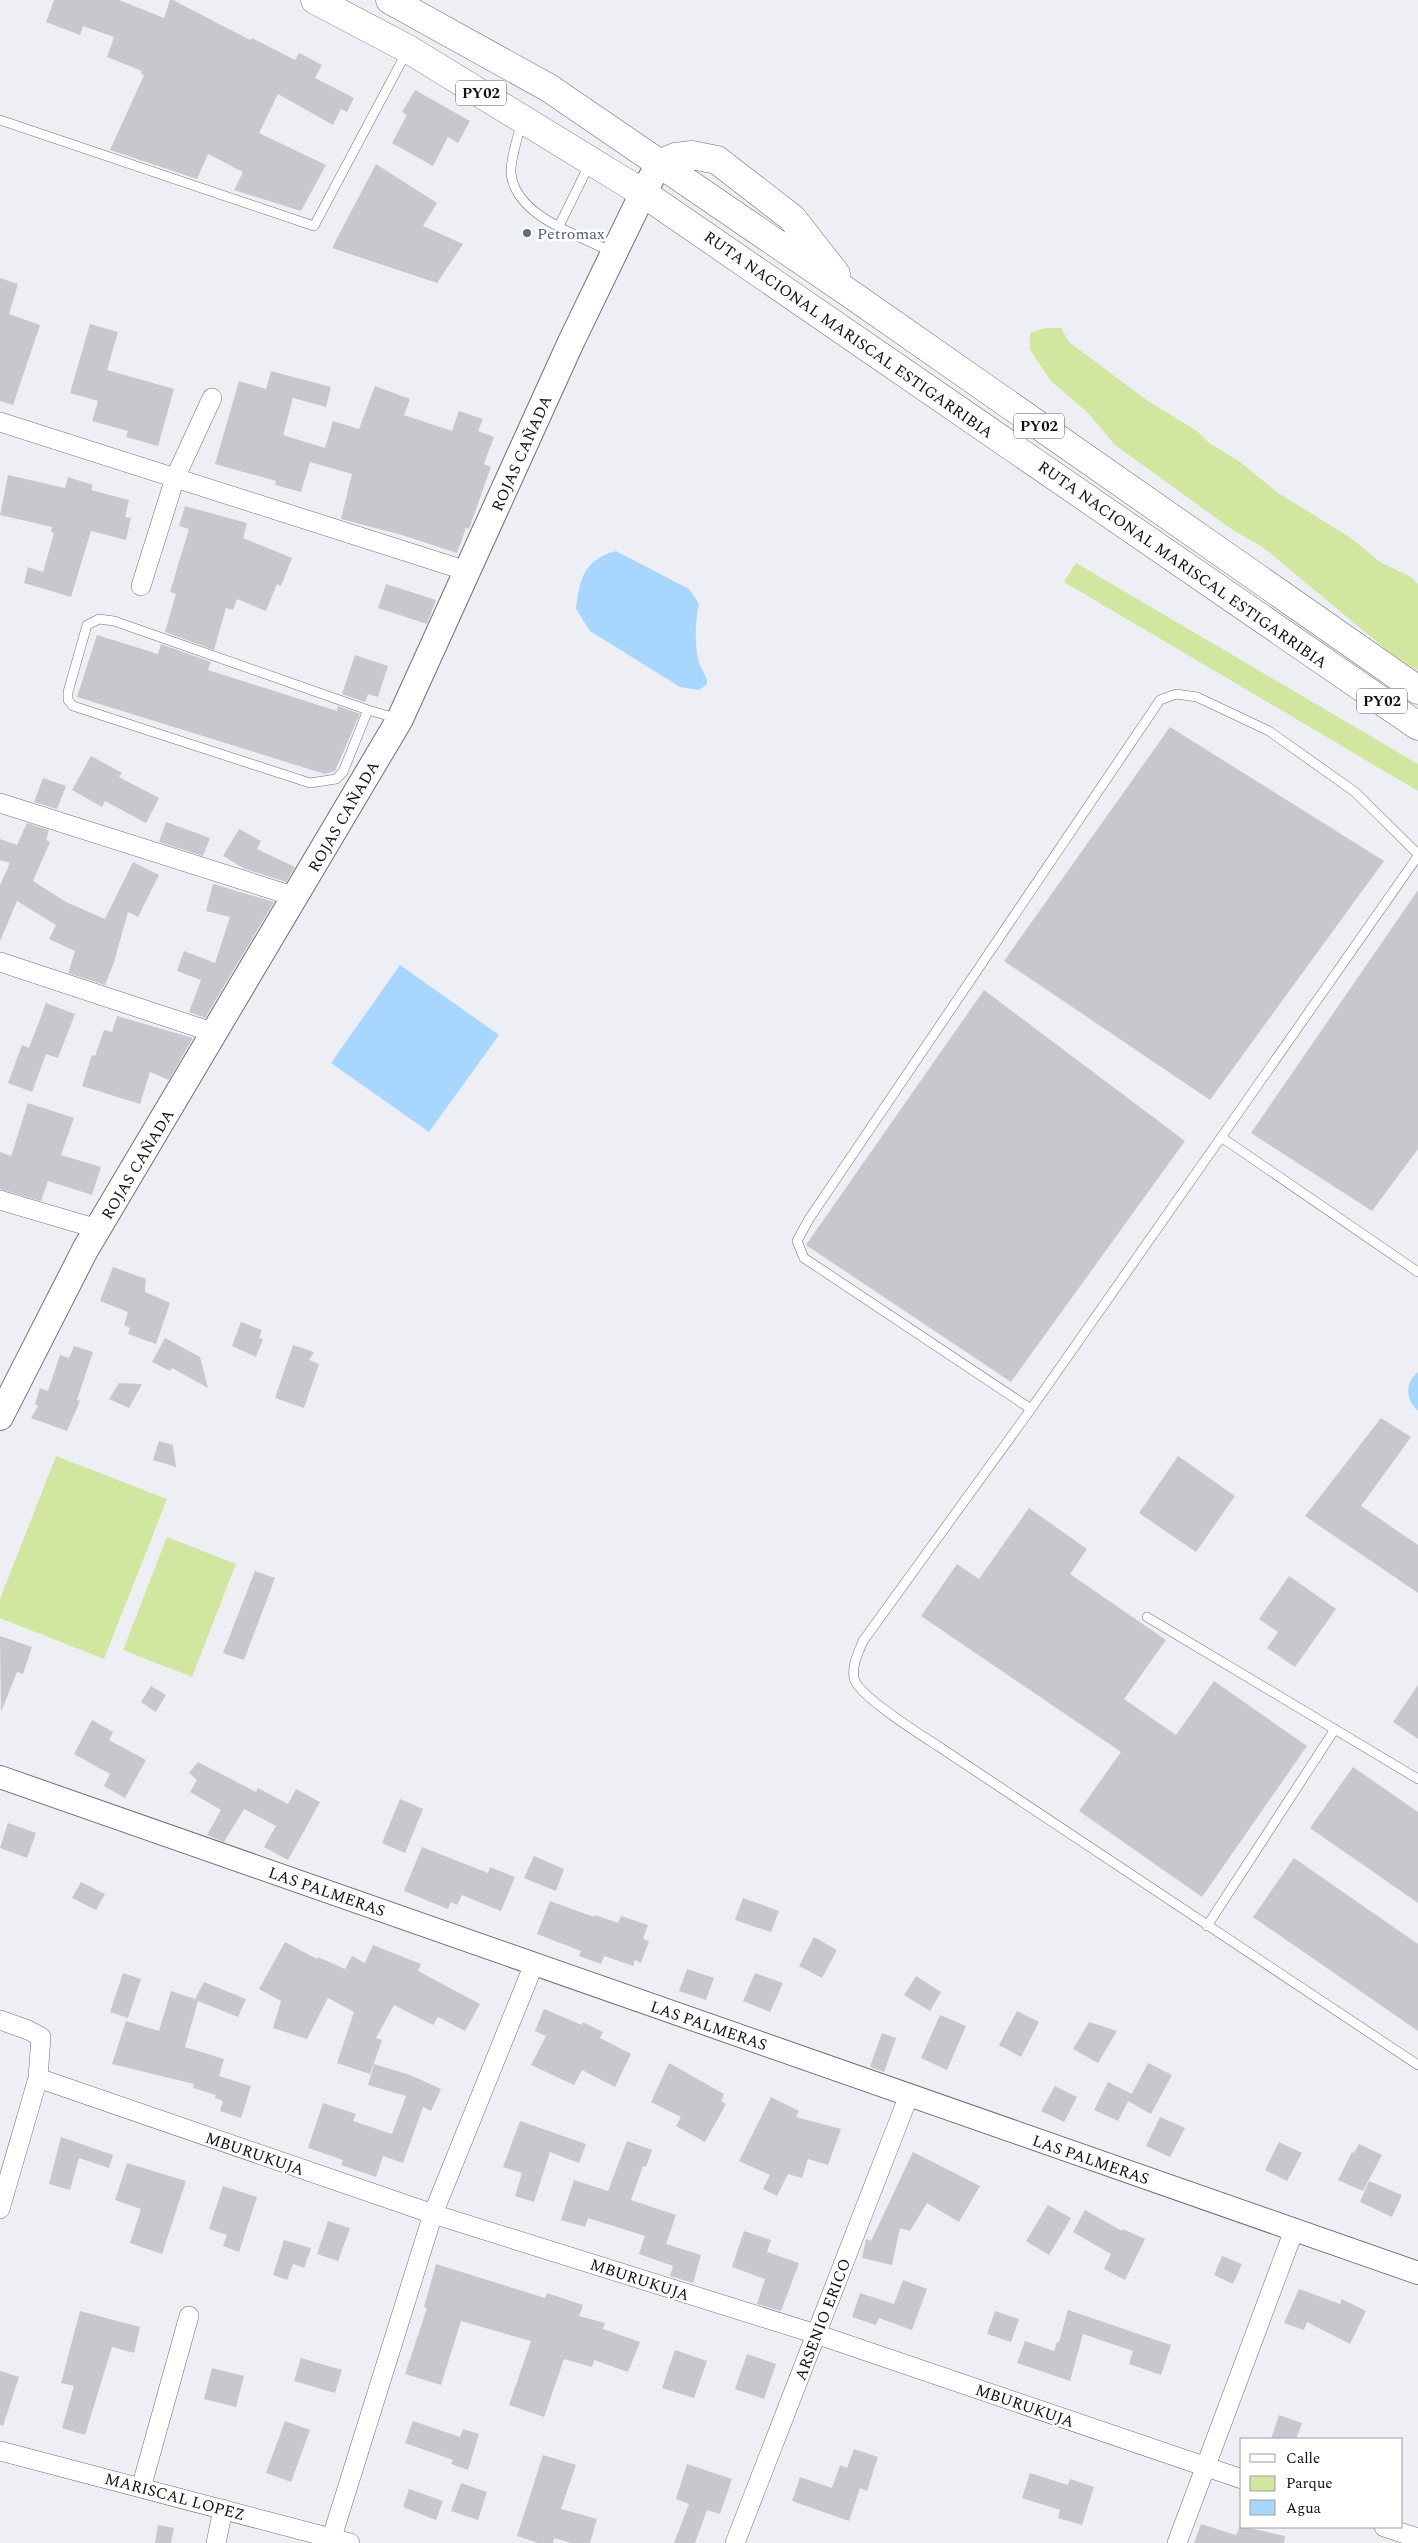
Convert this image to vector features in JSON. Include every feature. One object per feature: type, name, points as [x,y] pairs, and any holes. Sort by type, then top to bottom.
[{"type":"highway","name":"RUTA NACIONAL MARISCAL ESTIGARRIBIA","points":[[315,0],[408,49],[643,193],[1418,726]]},
{"type":"highway","name":"RUTA NACIONAL MARISCAL ESTIGARRIBIA","points":[[390,0],[549,88],[852,295],[1418,690]]},
{"type":"highway","points":[[659,164],[676,157],[692,155],[717,160],[792,218],[852,295]]},
{"type":"highway","points":[[1346,676],[1398,701],[1418,714]]},
{"type":"main road","name":"ROJAS CAÑADA","points":[[0,1417],[98,1229],[216,1033],[400,719],[614,253],[659,164]]},
{"type":"street","points":[[141,586],[175,478],[212,398]]},
{"type":"street","points":[[0,422],[467,571]]},
{"type":"street","points":[[0,803],[296,897]]},
{"type":"street","points":[[0,962],[216,1033]]},
{"type":"street","points":[[0,1200],[98,1229]]},
{"type":"street","name":"LAS PALMERAS","points":[[0,1776],[1418,2273]]},
{"type":"street","points":[[332,2537],[434,2214],[534,1964]]},
{"type":"street","points":[[0,2020],[41,2037],[38,2078],[0,2208]]},
{"type":"street","name":"MBURUKUJA","points":[[38,2078],[434,2214],[816,2334],[1240,2478]]},
{"type":"street","name":"ARSENIO ERICO","points":[[735,2543],[909,2095]]},
{"type":"street","points":[[1177,2543],[1294,2230]]},
{"type":"street","points":[[141,2488],[189,2316]]},
{"type":"street","name":"MARISCAL LOPEZ","points":[[0,2451],[350,2543]]},
{"type":"street","points":[[216,2543],[223,2509]]},
{"type":"street","points":[[1387,2528],[1418,2538]]},
{"type":"lane","points":[[0,120],[314,226],[408,49]]},
{"type":"lane","points":[[522,118],[511,172],[519,198],[536,214],[614,253]]},
{"type":"lane","points":[[559,226],[591,160]]},
{"type":"lane","points":[[368,710],[343,772],[336,779],[310,784],[73,706],[68,700],[68,692],[86,625],[99,619],[114,621],[368,710],[400,719]]},
{"type":"lane","points":[[1032,1409],[804,1258],[797,1241],[809,1220],[1160,700],[1176,694],[1197,697],[1269,731],[1355,792],[1418,855],[1032,1409],[863,1641],[853,1664],[854,1681],[863,1694],[938,1746],[1418,2066]]},
{"type":"lane","points":[[1221,1137],[1418,1272]]},
{"type":"lane","points":[[1147,1616],[1418,1779]]},
{"type":"lane","points":[[1207,1926],[1335,1729]]},
{"type":"green space","points":[[1046,328],[1061,328],[1069,342],[1148,401],[1197,431],[1209,443],[1239,461],[1278,493],[1351,538],[1380,562],[1411,577],[1418,584],[1418,671],[1389,652],[1264,548],[1230,528],[1115,445],[1089,414],[1050,380],[1030,350],[1030,333]]},
{"type":"green space","points":[[1076,563],[1418,764],[1418,791],[1064,582]]},
{"type":"green space","points":[[56,1456],[167,1499],[104,1659],[0,1618],[0,1599]]},
{"type":"green space","points":[[167,1537],[236,1564],[192,1677],[123,1650]]},
{"type":"water","points":[[616,551],[689,589],[699,604],[696,643],[700,665],[706,676],[707,684],[699,690],[680,687],[590,631],[576,609],[579,589],[585,572],[596,560]]},
{"type":"water","points":[[400,965],[499,1035],[429,1132],[331,1063]]},
{"type":"water","points":[[1418,1372],[1418,1411],[1411,1402],[1408,1392],[1410,1381]]},
{"type":"building","points":[[54,0],[119,0],[164,18],[170,0],[173,0],[250,40],[252,38],[295,60],[299,53],[322,65],[315,78],[354,98],[347,112],[341,109],[333,125],[278,94],[259,133],[326,165],[301,211],[234,190],[243,172],[208,154],[197,179],[110,150],[144,75],[141,74],[142,71],[107,57],[114,37],[83,26],[80,35],[46,22]]},
{"type":"building","points":[[415,90],[470,121],[458,143],[448,137],[433,166],[392,143],[407,115],[402,112]]},
{"type":"building","points":[[376,164],[437,203],[423,226],[463,244],[437,283],[332,248]]},
{"type":"building","points":[[0,278],[18,284],[9,314],[40,325],[13,405],[0,401]]},
{"type":"building","points":[[90,324],[118,332],[107,370],[174,389],[158,446],[126,437],[128,431],[92,421],[98,401],[70,393]]},
{"type":"building","points":[[271,371],[331,387],[326,407],[293,398],[283,435],[325,448],[333,421],[359,429],[375,386],[410,399],[404,415],[452,431],[459,411],[483,419],[478,431],[494,437],[484,464],[491,467],[469,529],[466,528],[457,553],[402,535],[341,519],[352,474],[310,462],[301,492],[275,485],[276,481],[215,464],[239,381],[266,389]]},
{"type":"building","points":[[8,475],[65,488],[68,477],[93,485],[91,490],[129,500],[125,517],[131,518],[126,540],[91,531],[71,597],[24,583],[28,567],[43,572],[54,533],[51,532],[52,527],[0,515]]},
{"type":"building","points":[[185,506],[247,523],[243,538],[292,558],[281,586],[277,584],[266,611],[237,599],[233,610],[226,608],[214,650],[165,632],[176,594],[170,592],[189,529],[179,526]]},
{"type":"building","points":[[386,584],[436,600],[427,624],[378,608]]},
{"type":"building","points":[[97,635],[158,654],[161,644],[211,662],[208,670],[337,711],[338,706],[360,714],[335,771],[325,774],[77,697]]},
{"type":"building","points":[[355,655],[388,666],[378,697],[368,694],[365,702],[342,694]]},
{"type":"building","points":[[1170,727],[1384,861],[1210,1100],[1004,961]]},
{"type":"building","points":[[91,756],[122,773],[119,777],[159,798],[146,823],[105,801],[102,807],[72,790]]},
{"type":"building","points":[[43,778],[66,786],[57,809],[34,802]]},
{"type":"building","points":[[166,822],[210,838],[203,856],[159,842]]},
{"type":"building","points":[[27,823],[49,830],[46,840],[50,842],[33,881],[66,902],[105,919],[133,862],[159,875],[138,917],[128,912],[114,962],[105,985],[68,973],[75,951],[49,939],[56,925],[17,901],[0,941],[0,885],[10,863],[0,860],[0,839],[17,845]]},
{"type":"building","points":[[239,829],[261,841],[257,849],[295,867],[286,882],[245,869],[223,856]]},
{"type":"building","points":[[213,884],[274,902],[205,1018],[189,1012],[201,980],[177,971],[184,951],[215,963],[230,917],[206,911]]},
{"type":"building","points":[[1418,890],[1418,1149],[1372,1211],[1251,1133]]},
{"type":"building","points":[[984,990],[1185,1141],[1011,1382],[806,1245]]},
{"type":"building","points":[[46,1003],[75,1014],[58,1058],[46,1054],[32,1092],[8,1083],[22,1045],[29,1048]]},
{"type":"building","points":[[117,1016],[193,1038],[169,1080],[150,1072],[140,1104],[82,1086],[92,1055],[95,1056],[104,1030],[112,1032]]},
{"type":"building","points":[[28,1103],[74,1118],[61,1155],[101,1167],[92,1195],[48,1181],[41,1201],[0,1189],[0,1152],[11,1156]]},
{"type":"building","points":[[113,1267],[146,1279],[145,1292],[170,1303],[156,1344],[128,1334],[130,1328],[124,1325],[128,1312],[100,1301]]},
{"type":"building","points":[[241,1322],[262,1330],[259,1338],[263,1339],[256,1357],[232,1346]]},
{"type":"building","points":[[165,1338],[200,1357],[208,1388],[172,1368],[170,1371],[152,1362]]},
{"type":"building","points":[[293,1345],[314,1352],[309,1360],[319,1364],[304,1408],[275,1398]]},
{"type":"building","points":[[74,1346],[93,1352],[77,1400],[80,1401],[67,1431],[31,1418],[38,1406],[35,1404],[40,1388],[48,1391],[60,1355],[69,1358]]},
{"type":"building","points":[[119,1383],[142,1384],[129,1408],[109,1399]]},
{"type":"building","points":[[1381,1418],[1411,1437],[1361,1506],[1418,1545],[1418,1593],[1305,1516]]},
{"type":"building","points":[[159,1441],[173,1445],[176,1467],[153,1460]]},
{"type":"building","points":[[1178,1456],[1235,1496],[1196,1552],[1139,1513]]},
{"type":"building","points":[[1029,1508],[1087,1549],[1070,1574],[1166,1640],[1124,1699],[1176,1735],[1214,1681],[1307,1746],[1202,1897],[1079,1811],[1121,1752],[921,1616],[957,1564],[979,1579]]},
{"type":"building","points":[[255,1571],[275,1578],[244,1660],[223,1653]]},
{"type":"building","points":[[1289,1576],[1336,1609],[1295,1667],[1267,1648],[1278,1632],[1259,1619]]},
{"type":"building","points":[[0,1636],[32,1647],[23,1674],[17,1672],[1,1712]]},
{"type":"building","points":[[1418,1685],[1418,1739],[1393,1722]]},
{"type":"building","points":[[151,1686],[166,1695],[156,1712],[141,1702]]},
{"type":"building","points":[[92,1720],[113,1732],[109,1740],[146,1760],[125,1798],[104,1786],[110,1774],[74,1754]]},
{"type":"building","points":[[198,1762],[256,1792],[258,1788],[288,1804],[296,1789],[320,1802],[288,1860],[264,1847],[276,1826],[244,1809],[224,1842],[207,1835],[221,1810],[190,1792],[197,1780],[189,1773]]},
{"type":"building","points":[[1353,1767],[1418,1812],[1418,1903],[1310,1828]]},
{"type":"building","points":[[400,1799],[423,1809],[405,1853],[382,1843]]},
{"type":"building","points":[[8,1823],[36,1833],[27,1858],[0,1848]]},
{"type":"building","points":[[422,1847],[488,1873],[490,1867],[515,1877],[501,1911],[462,1895],[457,1905],[451,1902],[448,1909],[404,1891]]},
{"type":"building","points":[[534,1856],[564,1869],[556,1891],[524,1878]]},
{"type":"building","points":[[1294,1858],[1418,1944],[1418,2031],[1253,1917]]},
{"type":"building","points":[[81,1882],[105,1894],[96,1910],[72,1898]]},
{"type":"building","points":[[743,1898],[779,1911],[771,1932],[735,1920]]},
{"type":"building","points":[[550,1901],[594,1917],[595,1915],[618,1923],[621,1916],[648,1925],[643,1939],[649,1941],[641,1963],[635,1960],[633,1966],[604,1956],[601,1964],[579,1956],[581,1951],[537,1934]]},
{"type":"building","points":[[814,1937],[837,1950],[822,1978],[799,1966]]},
{"type":"building","points":[[285,1942],[317,1959],[318,1957],[345,1969],[352,1956],[365,1963],[373,1945],[421,1964],[418,1971],[480,2004],[465,2031],[438,2017],[433,2025],[394,2005],[376,2038],[382,2040],[370,2074],[337,2063],[354,2012],[328,1998],[307,2039],[273,2028],[281,2001],[259,1989]]},
{"type":"building","points":[[687,1969],[714,1978],[706,2000],[679,1991]]},
{"type":"building","points":[[123,1973],[141,1979],[128,2018],[110,2012]]},
{"type":"building","points":[[755,1973],[783,1983],[770,2012],[743,2001]]},
{"type":"building","points":[[916,1976],[941,1992],[930,2011],[904,1995]]},
{"type":"building","points":[[204,1982],[246,1999],[238,2017],[198,2001],[185,2047],[224,2059],[219,2076],[251,2086],[241,2118],[220,2111],[223,2101],[215,2098],[216,2095],[193,2088],[194,2084],[112,2064],[126,2021],[159,2031],[171,1991],[195,1999]]},
{"type":"building","points":[[544,2009],[582,2025],[583,2022],[603,2032],[600,2038],[631,2054],[615,2087],[582,2070],[574,2085],[531,2065],[546,2036],[535,2031]]},
{"type":"building","points":[[1017,2011],[1039,2022],[1021,2057],[999,2045]]},
{"type":"building","points":[[940,2015],[966,2026],[947,2070],[921,2058]]},
{"type":"building","points":[[1089,2022],[1117,2031],[1098,2063],[1073,2049]]},
{"type":"building","points":[[882,2033],[896,2038],[884,2072],[870,2067]]},
{"type":"building","points":[[669,2063],[724,2094],[721,2101],[726,2104],[705,2142],[676,2126],[681,2117],[651,2102]]},
{"type":"building","points":[[1148,2063],[1172,2075],[1151,2114],[1128,2101]]},
{"type":"building","points":[[374,2064],[410,2075],[441,2089],[431,2111],[423,2107],[403,2163],[383,2156],[376,2177],[341,2165],[343,2160],[308,2148],[323,2103],[356,2114],[353,2121],[392,2134],[406,2096],[368,2085]]},
{"type":"building","points":[[1108,2082],[1132,2094],[1118,2121],[1094,2110]]},
{"type":"building","points":[[1055,2086],[1077,2097],[1064,2122],[1041,2111]]},
{"type":"building","points":[[771,2097],[799,2111],[796,2117],[841,2129],[828,2165],[808,2159],[802,2178],[788,2174],[777,2196],[763,2189],[770,2175],[739,2161]]},
{"type":"building","points":[[1160,2117],[1185,2128],[1170,2157],[1146,2146]]},
{"type":"building","points":[[520,2121],[586,2144],[579,2163],[550,2152],[534,2202],[515,2196],[522,2173],[503,2167]]},
{"type":"building","points":[[61,2137],[113,2155],[109,2168],[79,2158],[70,2190],[49,2184]]},
{"type":"building","points":[[627,2141],[652,2150],[646,2167],[643,2166],[631,2200],[676,2215],[666,2244],[701,2255],[693,2283],[670,2276],[673,2266],[639,2254],[645,2236],[588,2218],[585,2227],[561,2220],[574,2180],[608,2191]]},
{"type":"building","points":[[1279,2142],[1302,2153],[1287,2181],[1265,2170]]},
{"type":"building","points":[[1359,2144],[1382,2155],[1363,2191],[1338,2180],[1352,2152],[1354,2153]]},
{"type":"building","points":[[913,2152],[980,2186],[959,2222],[927,2203],[910,2231],[900,2228],[892,2265],[862,2258],[866,2239],[871,2241]]},
{"type":"building","points":[[127,2163],[186,2181],[162,2254],[130,2243],[141,2209],[115,2200]]},
{"type":"building","points":[[1369,2181],[1402,2195],[1392,2217],[1360,2202]]},
{"type":"building","points":[[223,2186],[257,2197],[239,2252],[223,2246],[227,2235],[209,2229]]},
{"type":"building","points":[[1048,2205],[1071,2218],[1049,2255],[1026,2241]]},
{"type":"building","points":[[1085,2210],[1122,2231],[1123,2229],[1145,2239],[1125,2280],[1104,2269],[1111,2254],[1073,2232]]},
{"type":"building","points":[[328,2221],[350,2228],[338,2261],[317,2254]]},
{"type":"building","points":[[744,2231],[771,2240],[767,2252],[799,2263],[781,2311],[757,2304],[765,2279],[732,2267]]},
{"type":"building","points":[[284,2240],[311,2248],[304,2268],[293,2264],[287,2280],[273,2275]]},
{"type":"building","points":[[1222,2256],[1242,2264],[1233,2284],[1214,2275]]},
{"type":"building","points":[[436,2264],[545,2298],[547,2293],[583,2305],[579,2316],[605,2323],[603,2329],[640,2342],[628,2372],[594,2360],[592,2367],[564,2359],[544,2417],[509,2405],[531,2341],[461,2321],[441,2385],[405,2374],[427,2308],[424,2307]]},
{"type":"building","points":[[903,2280],[927,2289],[912,2330],[879,2318],[876,2325],[852,2317],[860,2293],[894,2304]]},
{"type":"building","points":[[1299,2289],[1340,2304],[1342,2299],[1366,2311],[1350,2344],[1307,2322],[1304,2330],[1284,2323]]},
{"type":"building","points":[[1068,2310],[1171,2345],[1161,2375],[1129,2364],[1133,2351],[1083,2334],[1070,2381],[1017,2363],[1025,2341],[1054,2351],[1057,2342],[1059,2342]]},
{"type":"building","points":[[80,2311],[140,2327],[134,2353],[112,2347],[85,2435],[62,2428],[74,2386],[61,2383]]},
{"type":"building","points":[[995,2311],[1019,2319],[1011,2342],[987,2334]]},
{"type":"building","points":[[675,2350],[707,2361],[694,2398],[662,2388]]},
{"type":"building","points":[[747,2354],[776,2364],[764,2399],[735,2389]]},
{"type":"building","points":[[301,2358],[342,2370],[335,2393],[294,2381]]},
{"type":"building","points":[[212,2368],[244,2376],[236,2407],[204,2399]]},
{"type":"building","points":[[0,2371],[19,2377],[3,2426],[0,2425]]},
{"type":"building","points":[[1279,2415],[1302,2423],[1296,2438],[1271,2438]]},
{"type":"building","points":[[285,2421],[310,2430],[291,2482],[266,2473]]},
{"type":"building","points":[[413,2421],[460,2437],[463,2429],[479,2434],[468,2470],[451,2464],[453,2460],[405,2443]]},
{"type":"building","points":[[854,2449],[878,2457],[867,2491],[860,2488],[849,2521],[792,2501],[800,2477],[832,2488],[840,2465],[847,2468]]},
{"type":"building","points":[[543,2455],[576,2465],[561,2509],[597,2519],[590,2543],[571,2543],[554,2538],[553,2543],[538,2543],[517,2536]]},
{"type":"building","points":[[687,2464],[732,2479],[720,2514],[707,2510],[695,2543],[674,2543],[689,2504],[676,2499]]},
{"type":"building","points":[[1030,2473],[1068,2485],[1070,2479],[1094,2487],[1082,2525],[1058,2518],[1060,2510],[1022,2498]]},
{"type":"building","points":[[461,2483],[487,2492],[478,2520],[451,2511]]},
{"type":"building","points":[[409,2489],[443,2501],[436,2520],[403,2507]]},
{"type":"building","points":[[1201,2524],[1236,2535],[1240,2526],[1240,2528],[1249,2528],[1285,2536],[1284,2543],[1194,2543]]},
{"type":"building","points":[[158,2525],[174,2528],[171,2543],[155,2543]]},
{"type":"place","name":"Petromax","points":[[527,233]]}]
